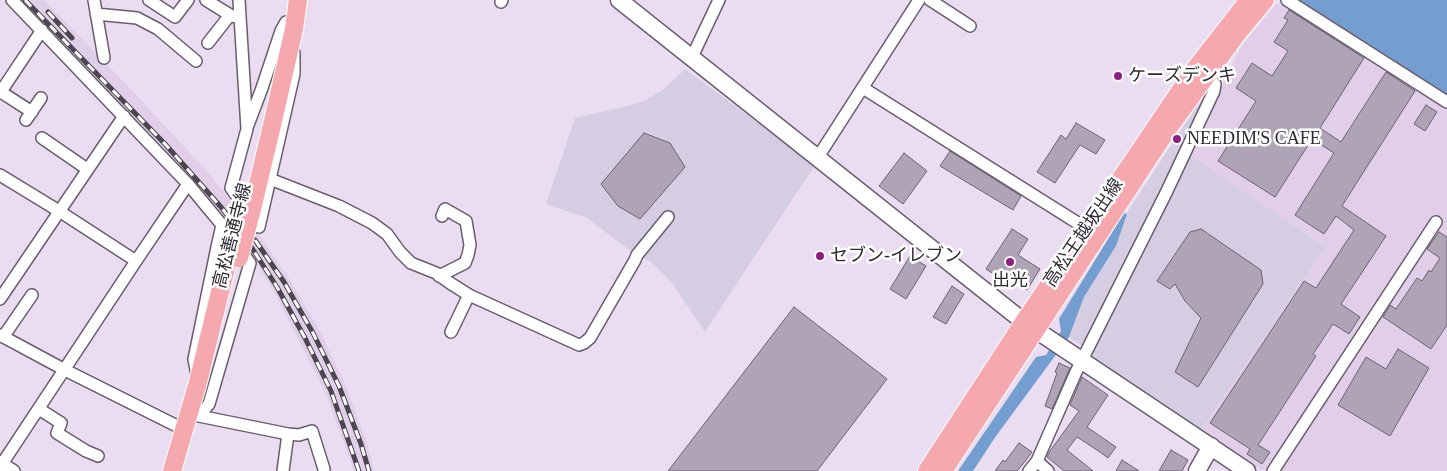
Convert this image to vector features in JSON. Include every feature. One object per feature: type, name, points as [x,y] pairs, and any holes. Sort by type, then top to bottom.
[{"type":"main road","name":"高松善通寺線","points":[[290,0],[290,25]]},
{"type":"main road","name":"高松善通寺線","points":[[172,471],[235,252],[290,25],[298,0]]},
{"type":"main road","name":"高松王越坂出線","points":[[927,471],[1030,326],[1249,0]]},
{"type":"main road","name":"高松王越坂出線","points":[[1201,73],[1236,36],[1265,0]]},
{"type":"main road","name":"高松善通寺線","points":[[183,471],[199,416],[235,252]]},
{"type":"main road","name":"高松王越坂出線","points":[[943,471],[1030,326]]},
{"type":"street","points":[[12,0],[188,184],[250,263],[209,404],[199,416],[288,434],[299,435],[312,432],[324,469]]},
{"type":"street","points":[[94,0],[104,58]]},
{"type":"street","points":[[149,0],[175,17],[188,0]]},
{"type":"street","points":[[206,0],[235,16]]},
{"type":"street","points":[[239,0],[235,16],[247,129]]},
{"type":"street","points":[[619,0],[1030,326],[1247,471]]},
{"type":"street","points":[[692,57],[719,0]]},
{"type":"street","points":[[818,158],[919,0]]},
{"type":"street","points":[[930,0],[970,26]]},
{"type":"street","points":[[1287,0],[1447,102]]},
{"type":"street","points":[[96,14],[136,18],[160,31],[196,61]]},
{"type":"street","points":[[160,31],[172,15]]},
{"type":"street","points":[[208,43],[235,16]]},
{"type":"street","points":[[290,25],[294,74],[260,227],[231,188],[247,129],[281,31],[290,25]]},
{"type":"street","points":[[41,98],[29,116],[0,92],[42,30]]},
{"type":"street","points":[[1029,471],[1037,461],[1076,372],[1166,193],[1214,91],[1215,84],[1201,73]]},
{"type":"street","points":[[863,88],[1093,232]]},
{"type":"street","points":[[0,299],[124,116]]},
{"type":"street","points":[[42,138],[87,169]]},
{"type":"street","points":[[0,175],[136,261]]},
{"type":"street","points":[[270,179],[339,206],[372,223],[387,234],[411,263],[439,276],[469,294],[580,345],[590,338],[637,255],[668,217]]},
{"type":"street","points":[[14,471],[1,465],[188,184]]},
{"type":"street","points":[[439,276],[465,262],[470,245],[466,221],[445,209],[442,216]]},
{"type":"street","points":[[1274,471],[1436,222]]},
{"type":"street","points":[[198,382],[194,359],[216,246],[222,225]]},
{"type":"street","points":[[451,332],[469,294]]},
{"type":"street","points":[[32,295],[2,336],[185,430]]},
{"type":"street","points":[[39,409],[61,423],[58,433],[86,451],[98,456]]},
{"type":"street","points":[[283,471],[288,434]]},
{"type":"street","points":[[1197,471],[1211,446]]},
{"type":"street","points":[[1037,461],[1048,471]]},
{"type":"shaded area","points":[[17,0],[44,0],[206,170],[260,236],[290,280],[320,331],[345,384],[367,443],[374,471],[354,471],[326,394],[273,290],[247,249]]},
{"type":"shaded area","points":[[1286,3],[1447,107],[1447,471],[1280,471],[1439,221],[1268,469],[1261,470],[1201,430],[1325,247],[1189,154],[1241,47],[1275,5]]},
{"type":"shaded area","points":[[685,69],[815,165],[705,332],[672,283],[651,262],[636,255],[587,218],[546,204],[575,118],[646,100],[664,89]]},
{"type":"shaded area","points":[[1204,95],[1208,99],[1084,347],[1069,337],[1084,297],[1116,246],[1128,211]]},
{"type":"shaded area","points":[[1189,154],[1326,247],[1201,430],[1094,359],[1093,350]]},
{"type":"water","points":[[1298,0],[1447,0],[1447,95]]},
{"type":"water","points":[[1124,213],[1127,214],[1116,246],[1084,297],[1069,337],[996,436],[973,471],[958,471],[1036,357],[1046,355],[1061,331],[1059,319]]},
{"type":"building","points":[[1289,10],[1364,58],[1320,128],[1341,142],[1386,72],[1415,91],[1342,206],[1386,236],[1341,304],[1360,317],[1349,334],[1333,324],[1313,354],[1316,356],[1258,445],[1270,452],[1262,464],[1247,454],[1250,449],[1210,423],[1304,281],[1316,288],[1354,230],[1336,216],[1324,234],[1295,215],[1334,153],[1312,139],[1275,197],[1218,161],[1256,101],[1236,88],[1252,63],[1272,76],[1288,51],[1274,42],[1288,20],[1284,18]]},
{"type":"building","points":[[1426,105],[1437,112],[1425,131],[1414,124]]},
{"type":"building","points":[[1076,123],[1105,140],[1096,154],[1080,145],[1055,183],[1037,172],[1061,135],[1066,139]]},
{"type":"building","points":[[644,133],[670,143],[685,167],[640,219],[618,206],[601,184]]},
{"type":"building","points":[[950,151],[1021,196],[1013,210],[940,166]]},
{"type":"building","points":[[904,153],[927,171],[903,204],[879,186]]},
{"type":"building","name":"出光","points":[[1012,229],[1028,239],[1018,255],[1040,269],[1027,290],[1005,276],[1003,280],[986,269]]},
{"type":"building","points":[[1201,229],[1261,270],[1263,284],[1198,387],[1175,372],[1201,318],[1185,301],[1175,284],[1170,289],[1157,281],[1190,232]]},
{"type":"building","points":[[1439,232],[1447,237],[1447,325],[1431,349],[1383,317],[1390,305],[1396,309],[1417,278],[1422,281],[1429,270],[1431,272],[1440,258],[1427,249]]},
{"type":"building","points":[[910,256],[926,266],[906,299],[890,289]]},
{"type":"building","points":[[952,286],[964,294],[946,324],[933,317]]},
{"type":"building","points":[[794,307],[887,379],[817,471],[668,471]]},
{"type":"building","points":[[1398,349],[1429,368],[1390,436],[1338,405],[1366,357],[1386,369]]},
{"type":"building","points":[[1059,363],[1070,368],[1052,409],[1045,406]]},
{"type":"building","points":[[1082,377],[1108,395],[1087,427],[1116,447],[1108,458],[1077,437],[1067,450],[1093,471],[1064,471],[1047,457],[1079,411],[1070,405]]},
{"type":"building","points":[[1019,443],[1032,452],[1017,471],[995,471],[1003,460],[1005,462]]},
{"type":"building","points":[[1171,450],[1188,460],[1182,471],[1159,471]]},
{"type":"building","points":[[1122,460],[1139,471],[1116,471]]},
{"type":"railway","points":[[25,0],[165,144],[221,207],[250,245],[277,287],[331,391],[359,471]]},
{"type":"railway","points":[[48,12],[72,38]]},
{"type":"railway","points":[[255,240],[284,282],[313,333],[339,386],[369,471]]},
{"type":"place","name":"ケーズデンキ","points":[[1118,76]]},
{"type":"place","name":"NEEDIM'S CAFE","points":[[1177,139]]},
{"type":"place","name":"セブン-イレブン","points":[[820,256]]},
{"type":"place","name":"出光","points":[[1010,262]]}]
